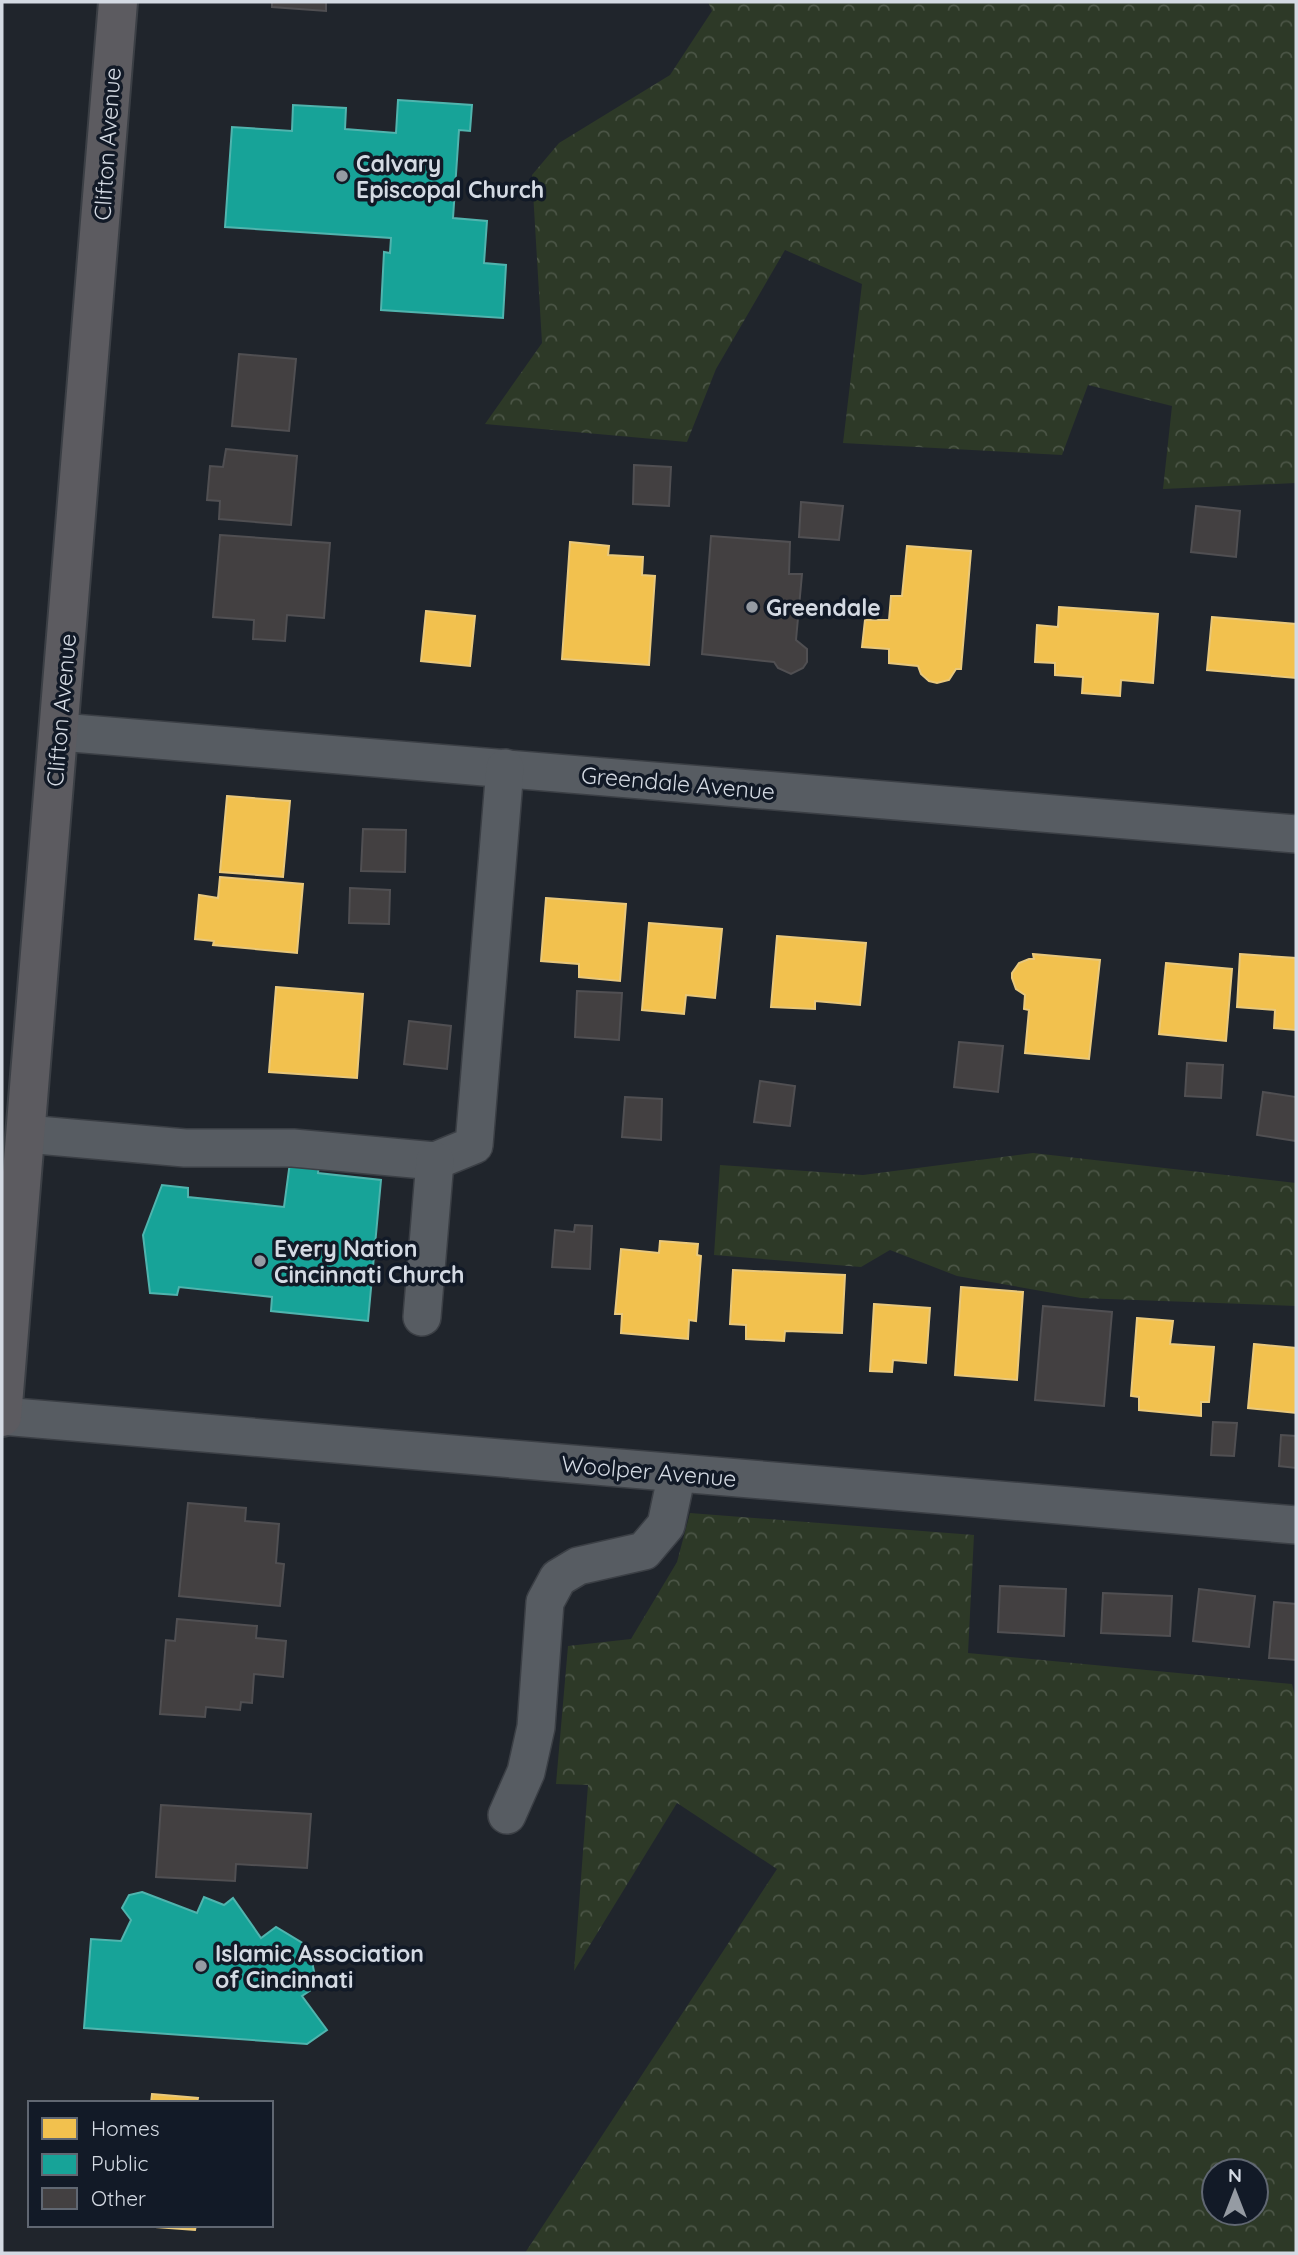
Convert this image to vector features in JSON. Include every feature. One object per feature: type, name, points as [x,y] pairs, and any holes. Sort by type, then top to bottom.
[{"type":"main road","name":"Clifton Avenue","points":[[2,1417],[118,2]]},
{"type":"street","name":"Greendale Avenue","points":[[60,732],[1296,834]]},
{"type":"street","points":[[26,1134],[185,1148],[293,1148],[435,1161],[474,1145],[505,768]]},
{"type":"street","points":[[422,1317],[435,1161]]},
{"type":"street","name":"Woolper Avenue","points":[[2,1417],[1296,1525]]},
{"type":"street","points":[[507,1815],[526,1772],[536,1727],[545,1602],[558,1577],[578,1566],[645,1551],[666,1525],[677,1473]]},
{"type":"green space","points":[[708,2],[1296,2],[1296,483],[1163,489],[1172,406],[1088,385],[1062,455],[843,443],[862,284],[785,250],[716,369],[687,442],[485,424],[542,343],[532,175],[559,143],[670,75],[712,11]]},
{"type":"green space","points":[[1033,1153],[1296,1183],[1296,1306],[1081,1298],[957,1276],[890,1250],[861,1267],[714,1255],[720,1165],[863,1175]]},
{"type":"green space","points":[[690,1513],[974,1535],[968,1653],[1292,1684],[1296,1700],[1296,2253],[525,2253],[777,1869],[677,1803],[574,1971],[588,1785],[556,1784],[568,1646],[631,1639],[677,1562]]},
{"type":"building: Homes","points":[[570,542],[609,546],[608,555],[643,557],[642,575],[655,576],[649,665],[562,659]]},
{"type":"building: Homes","points":[[907,546],[971,551],[961,669],[956,669],[949,680],[937,683],[929,681],[921,674],[918,666],[889,663],[889,649],[862,647],[865,620],[889,620],[891,596],[902,596]]},
{"type":"building: Homes","points":[[1059,607],[1158,614],[1153,683],[1121,680],[1120,696],[1082,693],[1083,677],[1055,675],[1055,663],[1035,662],[1037,625],[1058,627]]},
{"type":"building: Homes","points":[[426,611],[475,616],[470,666],[421,661]]},
{"type":"building: Homes","points":[[1212,617],[1296,624],[1296,678],[1207,670]]},
{"type":"building: Homes","points":[[227,796],[290,801],[283,877],[220,872]]},
{"type":"building: Homes","points":[[220,877],[303,884],[297,953],[213,945],[214,941],[195,939],[199,895],[218,898]]},
{"type":"building: Homes","points":[[546,898],[626,904],[620,981],[579,977],[579,964],[541,961]]},
{"type":"building: Homes","points":[[649,923],[722,929],[715,998],[686,995],[684,1014],[642,1010]]},
{"type":"building: Homes","points":[[777,936],[866,943],[860,1005],[815,1001],[815,1009],[771,1007]]},
{"type":"building: Homes","points":[[1033,954],[1100,960],[1089,1059],[1025,1053],[1029,1010],[1024,1009],[1025,995],[1016,989],[1012,973],[1019,963],[1034,959]]},
{"type":"building: Homes","points":[[1240,954],[1296,958],[1296,1030],[1274,1028],[1275,1010],[1237,1007]]},
{"type":"building: Homes","points":[[1166,963],[1232,969],[1226,1041],[1159,1034]]},
{"type":"building: Homes","points":[[276,987],[363,994],[357,1078],[269,1072]]},
{"type":"building: Homes","points":[[660,1241],[698,1244],[697,1255],[701,1256],[696,1321],[689,1320],[688,1339],[621,1333],[622,1314],[615,1314],[621,1249],[659,1253]]},
{"type":"building: Homes","points":[[733,1270],[845,1275],[842,1333],[785,1331],[784,1341],[746,1339],[746,1325],[730,1324]]},
{"type":"building: Homes","points":[[961,1287],[1023,1292],[1017,1380],[955,1375]]},
{"type":"building: Homes","points":[[874,1304],[930,1308],[926,1363],[893,1360],[892,1372],[870,1371]]},
{"type":"building: Homes","points":[[1137,1318],[1173,1321],[1170,1344],[1214,1347],[1209,1402],[1201,1402],[1201,1416],[1139,1410],[1139,1397],[1131,1396]]},
{"type":"building: Homes","points":[[1254,1344],[1296,1348],[1296,1413],[1248,1408]]},
{"type":"building: Homes","points":[[152,2094],[198,2098],[197,2101],[151,2101]]},
{"type":"building: Homes","points":[[155,2227],[196,2227],[195,2230]]},
{"type":"building: Public","name":"Calvary Episcopal Church","points":[[398,100],[472,105],[470,131],[459,130],[453,218],[487,221],[484,263],[506,265],[503,318],[381,310],[384,252],[390,253],[391,238],[225,227],[232,127],[292,131],[293,105],[346,108],[345,129],[396,133]]},
{"type":"building: Public","name":"Every Nation Cincinnati Church","points":[[290,1162],[319,1165],[318,1173],[381,1180],[368,1321],[271,1311],[272,1297],[179,1287],[177,1295],[150,1293],[143,1235],[162,1185],[188,1188],[188,1197],[284,1207]]},
{"type":"building: Public","name":"Islamic Association of Cincinnati","points":[[142,1892],[197,1913],[204,1897],[224,1905],[233,1898],[261,1938],[276,1927],[309,1947],[317,1986],[302,1996],[327,2030],[307,2044],[84,2028],[91,1939],[121,1941],[131,1920],[122,1908],[129,1895]]},
{"type":"building: Other","points":[[272,2],[326,2],[326,11],[272,7]]},
{"type":"building: Other","points":[[239,354],[296,359],[289,431],[232,426]]},
{"type":"building: Other","points":[[226,449],[297,456],[291,525],[219,519],[220,501],[207,500],[210,466],[223,467]]},
{"type":"building: Other","points":[[634,465],[671,467],[669,506],[633,504]]},
{"type":"building: Other","points":[[801,502],[843,506],[839,540],[799,537]]},
{"type":"building: Other","points":[[1196,506],[1240,511],[1236,557],[1191,552]]},
{"type":"building: Other","points":[[220,535],[330,543],[324,618],[287,615],[285,641],[253,639],[254,620],[213,617]]},
{"type":"building: Other","name":"Greendale","points":[[711,536],[790,542],[789,574],[802,574],[796,640],[807,649],[807,662],[803,668],[791,674],[778,668],[774,662],[702,654]]},
{"type":"building: Other","points":[[363,829],[406,830],[405,872],[361,871]]},
{"type":"building: Other","points":[[350,888],[390,890],[389,924],[349,923]]},
{"type":"building: Other","points":[[577,991],[622,993],[619,1040],[575,1037]]},
{"type":"building: Other","points":[[409,1021],[451,1026],[447,1069],[404,1064]]},
{"type":"building: Other","points":[[959,1042],[1003,1046],[998,1092],[954,1087]]},
{"type":"building: Other","points":[[1187,1063],[1223,1065],[1221,1098],[1185,1096]]},
{"type":"building: Other","points":[[760,1081],[795,1086],[790,1126],[754,1122]]},
{"type":"building: Other","points":[[1263,1092],[1296,1097],[1296,1141],[1257,1135]]},
{"type":"building: Other","points":[[625,1097],[662,1099],[661,1140],[622,1137]]},
{"type":"building: Other","points":[[575,1225],[592,1226],[590,1269],[552,1267],[555,1230],[574,1232]]},
{"type":"building: Other","points":[[1043,1306],[1112,1312],[1104,1406],[1035,1400]]},
{"type":"building: Other","points":[[1213,1422],[1237,1423],[1234,1456],[1211,1455]]},
{"type":"building: Other","points":[[1281,1435],[1296,1436],[1296,1468],[1279,1466]]},
{"type":"building: Other","points":[[188,1503],[246,1508],[245,1521],[279,1524],[276,1563],[284,1564],[280,1606],[179,1596]]},
{"type":"building: Other","points":[[1000,1586],[1066,1589],[1064,1636],[998,1632]]},
{"type":"building: Other","points":[[1199,1589],[1255,1596],[1249,1647],[1193,1641]]},
{"type":"building: Other","points":[[1103,1593],[1172,1596],[1170,1636],[1101,1633]]},
{"type":"building: Other","points":[[1274,1602],[1296,1604],[1296,1660],[1269,1658]]},
{"type":"building: Other","points":[[177,1619],[257,1626],[256,1638],[286,1641],[283,1677],[254,1674],[252,1703],[241,1702],[240,1710],[206,1707],[205,1717],[160,1714],[166,1640],[175,1641]]},
{"type":"building: Other","points":[[161,1805],[311,1814],[307,1868],[236,1864],[235,1881],[156,1877]]},
{"type":"place","name":"Calvary Episcopal Church","points":[[342,176]]},
{"type":"place","name":"Greendale","points":[[752,607]]},
{"type":"place","name":"Every Nation Cincinnati Church","points":[[260,1261]]},
{"type":"place","name":"Islamic Association of Cincinnati","points":[[201,1966]]}]
